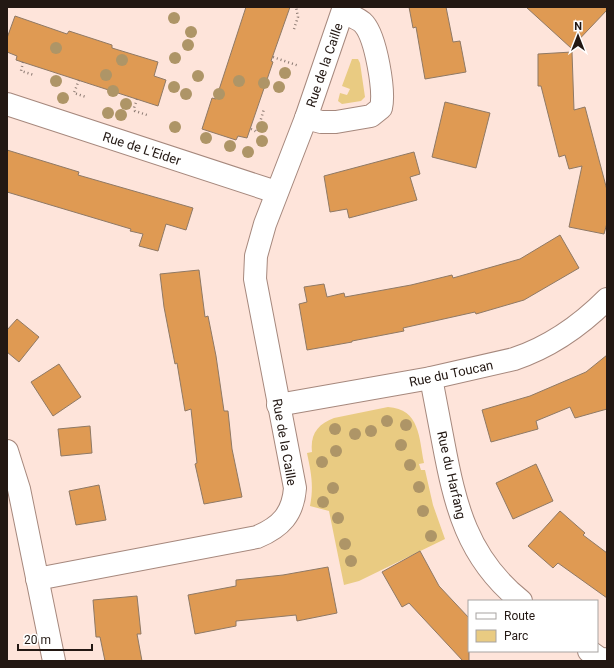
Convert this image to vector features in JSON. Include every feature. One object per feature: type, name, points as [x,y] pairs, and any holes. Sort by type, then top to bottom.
[{"type":"street","name":"Rue de la Caille","points":[[37,579],[244,540],[273,529],[288,514],[295,488],[278,405],[254,271],[257,249],[276,192],[306,118],[344,10],[364,24],[374,45],[383,94],[381,108],[371,116],[336,122],[321,122],[306,118]]},
{"type":"street","name":"Rue de L'Eider","points":[[7,104],[276,192]]},
{"type":"street","name":"Rue du Toucan","points":[[278,405],[431,378],[487,366],[527,354],[553,342],[607,299]]},
{"type":"street","name":"Rue du Harfang","points":[[431,378],[455,500],[464,526],[469,538],[486,564],[508,591],[520,600]]},
{"type":"street","points":[[7,452],[13,490],[37,579],[54,661]]},
{"type":"street","points":[[591,652],[605,660]]},
{"type":"path","points":[[294,29],[298,17],[296,7]]},
{"type":"path","points":[[273,57],[300,66]]},
{"type":"path","points":[[24,62],[21,71],[34,75]]},
{"type":"path","points":[[79,80],[74,93],[86,97]]},
{"type":"path","points":[[137,99],[134,108],[135,111],[147,115]]},
{"type":"path","points":[[251,129],[257,132],[264,109]]},
{"type":"green space","points":[[352,59],[358,59],[360,63],[365,97],[361,101],[342,104],[338,101],[340,93],[347,95],[350,89],[342,86]]},
{"type":"green space","points":[[388,407],[399,409],[406,413],[416,426],[424,463],[419,464],[421,470],[425,470],[433,505],[445,539],[359,581],[344,585],[329,511],[310,506],[312,485],[307,453],[312,452],[312,440],[316,430],[328,420]]},
{"type":"building","points":[[246,7],[290,7],[271,61],[273,62],[247,138],[238,136],[236,140],[202,129],[212,98],[216,99]]},
{"type":"building","points":[[409,7],[446,7],[453,42],[460,41],[466,72],[425,79],[416,27],[413,28]]},
{"type":"building","points":[[526,7],[607,7],[607,10],[571,48]]},
{"type":"building","points":[[15,16],[67,34],[69,31],[112,45],[112,48],[158,62],[154,76],[166,80],[158,106],[16,60],[17,56],[7,52],[7,38]]},
{"type":"building","points":[[572,52],[574,110],[585,107],[607,190],[607,223],[604,234],[569,227],[582,166],[569,169],[565,155],[559,157],[541,86],[538,86],[538,54]]},
{"type":"building","points":[[445,102],[490,113],[476,168],[432,157]]},
{"type":"building","points":[[7,150],[79,172],[78,175],[193,208],[186,230],[166,224],[158,251],[139,246],[143,234],[130,231],[131,229],[7,192]]},
{"type":"building","points":[[414,152],[420,174],[410,177],[417,200],[349,218],[347,209],[330,212],[324,176]]},
{"type":"building","points":[[560,235],[579,268],[524,300],[476,314],[475,312],[403,328],[404,331],[307,350],[299,304],[307,302],[304,287],[324,284],[327,297],[344,293],[345,297],[411,285],[452,275],[453,278],[520,259]]},
{"type":"building","points":[[199,270],[205,317],[208,316],[216,356],[224,411],[228,411],[232,449],[242,497],[204,504],[195,464],[197,463],[191,409],[185,411],[177,363],[175,364],[164,307],[160,274]]},
{"type":"building","points":[[17,319],[39,337],[19,362],[7,352],[7,330]]},
{"type":"building","points":[[607,355],[607,409],[575,418],[570,407],[536,421],[538,429],[491,442],[482,410],[530,396],[586,372]]},
{"type":"building","points":[[59,364],[81,397],[53,416],[31,382]]},
{"type":"building","points":[[90,426],[92,453],[61,456],[58,429]]},
{"type":"building","points":[[536,464],[553,501],[513,519],[496,483]]},
{"type":"building","points":[[99,485],[106,520],[76,525],[69,491]]},
{"type":"building","points":[[560,511],[585,533],[583,535],[607,553],[607,598],[558,563],[553,568],[528,546]]},
{"type":"building","points":[[420,551],[439,586],[468,617],[469,661],[463,661],[409,603],[402,607],[382,572]]},
{"type":"building","points":[[328,567],[337,613],[297,621],[296,615],[236,621],[236,626],[195,634],[188,595],[236,586],[236,580],[283,575]]},
{"type":"building","points":[[137,596],[141,634],[137,634],[142,661],[105,661],[100,637],[96,637],[93,600]]}]
